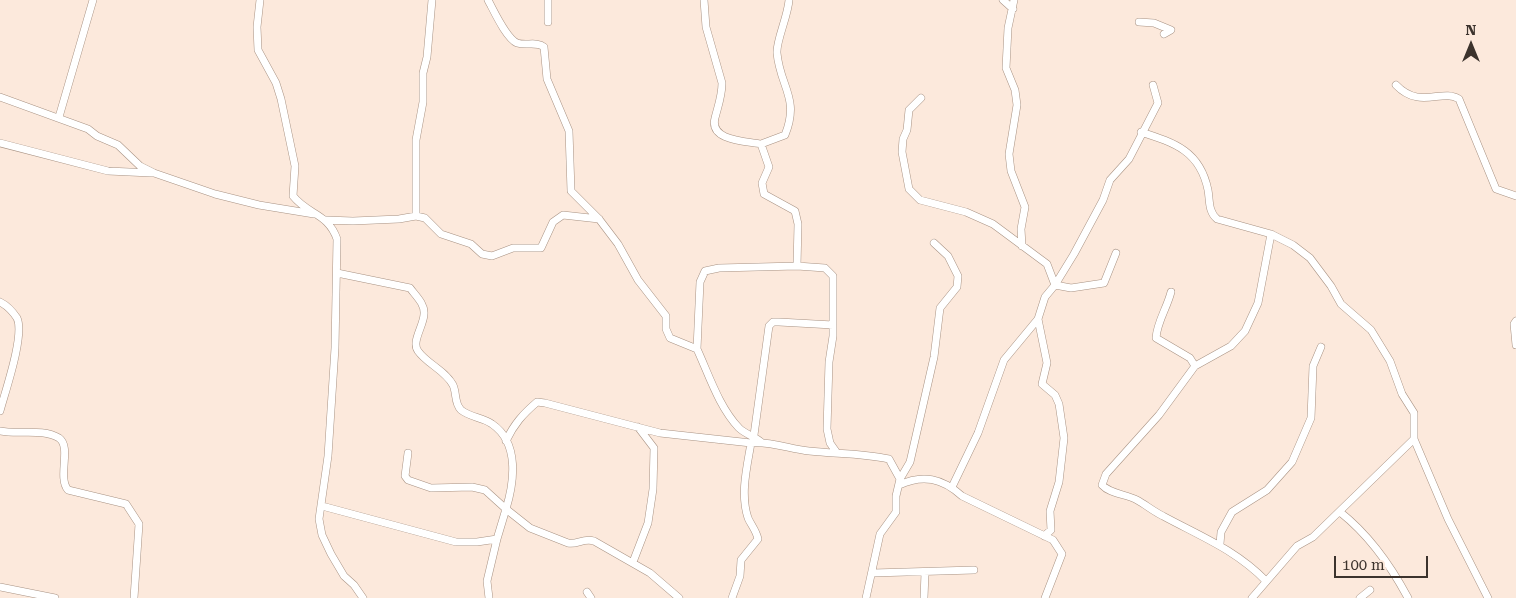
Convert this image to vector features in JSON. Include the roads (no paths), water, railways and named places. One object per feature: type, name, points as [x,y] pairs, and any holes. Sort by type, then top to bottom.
[{"type":"street","points":[[59,117],[93,0]]},
{"type":"street","points":[[260,0],[257,27],[258,50],[276,83],[281,99],[295,166],[293,196],[299,204],[326,220],[333,228],[337,239],[328,456],[319,519],[322,535],[344,576],[354,585],[363,598]]},
{"type":"street","points":[[416,216],[416,148],[423,102],[423,73],[427,57],[432,0]]},
{"type":"street","points":[[488,0],[510,37],[517,43],[540,44],[544,47],[547,79],[569,131],[571,191],[599,219],[618,244],[638,280],[666,316],[666,329],[670,338],[686,347],[697,349]]},
{"type":"street","points":[[548,0],[548,22]]},
{"type":"street","points":[[704,0],[706,27],[722,83],[722,92],[714,122],[715,130],[720,135],[761,144],[785,135],[790,123],[792,101],[784,85],[777,52],[786,23],[789,0]]},
{"type":"street","points":[[1003,0],[1013,9]]},
{"type":"street","points":[[1014,0],[1008,28],[1006,68],[1015,90],[1017,105],[1009,154],[1011,171],[1025,207],[1021,229],[1022,246]]},
{"type":"street","points":[[1139,22],[1154,23],[1171,30],[1164,34]]},
{"type":"street","points":[[952,487],[978,433],[1004,360],[1038,319],[1045,297],[1055,285],[1103,200],[1110,180],[1129,159],[1141,132],[1158,103],[1152,85]]},
{"type":"street","points":[[1396,85],[1406,95],[1424,98],[1455,96],[1459,99],[1496,189],[1516,196]]},
{"type":"street","points":[[0,97],[88,129],[97,136],[118,145],[140,166],[154,173],[224,196],[259,205],[317,215]]},
{"type":"street","points":[[921,98],[909,110],[907,130],[903,139],[902,152],[909,189],[920,200],[966,212],[993,224],[1047,264],[1055,285]]},
{"type":"street","points":[[1141,132],[1174,142],[1188,152],[1203,175],[1212,216],[1271,234],[1310,258],[1331,286],[1340,304],[1371,330],[1390,361],[1402,394],[1414,413],[1414,439],[1448,519],[1488,598]]},
{"type":"street","points":[[0,143],[108,171],[154,173]]},
{"type":"street","points":[[761,144],[768,167],[762,183],[764,194],[796,212],[798,224],[797,266]]},
{"type":"street","points":[[326,220],[362,221],[416,216],[425,218],[441,234],[471,244],[482,254],[492,256],[513,248],[541,248],[553,222],[563,215],[599,219]]},
{"type":"street","points":[[1266,581],[1246,562],[1220,544],[1160,515],[1129,496],[1106,489],[1102,485],[1106,474],[1159,415],[1195,366],[1231,346],[1245,331],[1258,303],[1271,234]]},
{"type":"street","points":[[866,598],[880,534],[896,512],[900,482],[910,462],[934,358],[940,308],[957,287],[958,276],[948,256],[934,244]]},
{"type":"street","points":[[1055,285],[1071,288],[1104,283],[1116,253]]},
{"type":"street","points":[[761,442],[754,436],[740,430],[730,418],[697,349],[700,282],[705,272],[719,268],[820,266],[830,271],[833,276],[834,325],[829,362],[827,429],[830,443],[837,453]]},
{"type":"street","points":[[337,273],[410,288],[422,303],[424,314],[416,344],[417,350],[445,375],[454,386],[457,406],[467,415],[492,424],[506,441],[514,474],[487,581],[489,598]]},
{"type":"street","points":[[1171,292],[1168,306],[1157,330],[1156,338],[1190,358],[1195,366]]},
{"type":"street","points":[[0,302],[6,305],[17,319],[18,344],[0,411]]},
{"type":"street","points":[[1038,319],[1047,363],[1042,384],[1055,395],[1060,404],[1064,438],[1059,482],[1050,511],[1051,530],[1044,536]]},
{"type":"street","points":[[1516,321],[1514,324],[1516,345]]},
{"type":"street","points":[[754,436],[769,326],[772,322],[834,325]]},
{"type":"street","points":[[1220,544],[1221,532],[1232,512],[1267,490],[1292,462],[1311,418],[1313,366],[1321,347]]},
{"type":"street","points":[[506,441],[513,425],[537,402],[660,433],[752,444],[761,442],[807,451],[864,453],[889,459],[900,482]]},
{"type":"street","points":[[633,562],[648,523],[653,489],[654,448],[638,427]]},
{"type":"street","points":[[0,431],[36,433],[53,436],[61,440],[64,447],[63,482],[68,490],[126,504],[134,513],[139,524],[134,598]]},
{"type":"street","points":[[1252,598],[1297,546],[1313,537],[1414,439]]},
{"type":"street","points":[[732,598],[740,576],[741,560],[758,539],[756,528],[748,519],[744,488],[752,444]]},
{"type":"street","points":[[408,453],[405,476],[408,480],[430,488],[472,487],[485,490],[530,528],[568,543],[574,544],[587,539],[594,541],[650,573],[679,598]]},
{"type":"street","points":[[900,482],[914,478],[930,479],[952,487],[962,496],[1057,544],[1062,554],[1046,598]]},
{"type":"street","points":[[322,506],[456,542],[477,542],[497,539]]},
{"type":"street","points":[[1340,512],[1354,523],[1380,554],[1408,598]]},
{"type":"street","points":[[873,573],[925,573],[974,570]]},
{"type":"street","points":[[924,598],[925,573]]},
{"type":"street","points":[[0,587],[55,598]]},
{"type":"street","points":[[1360,598],[1370,590]]}]
